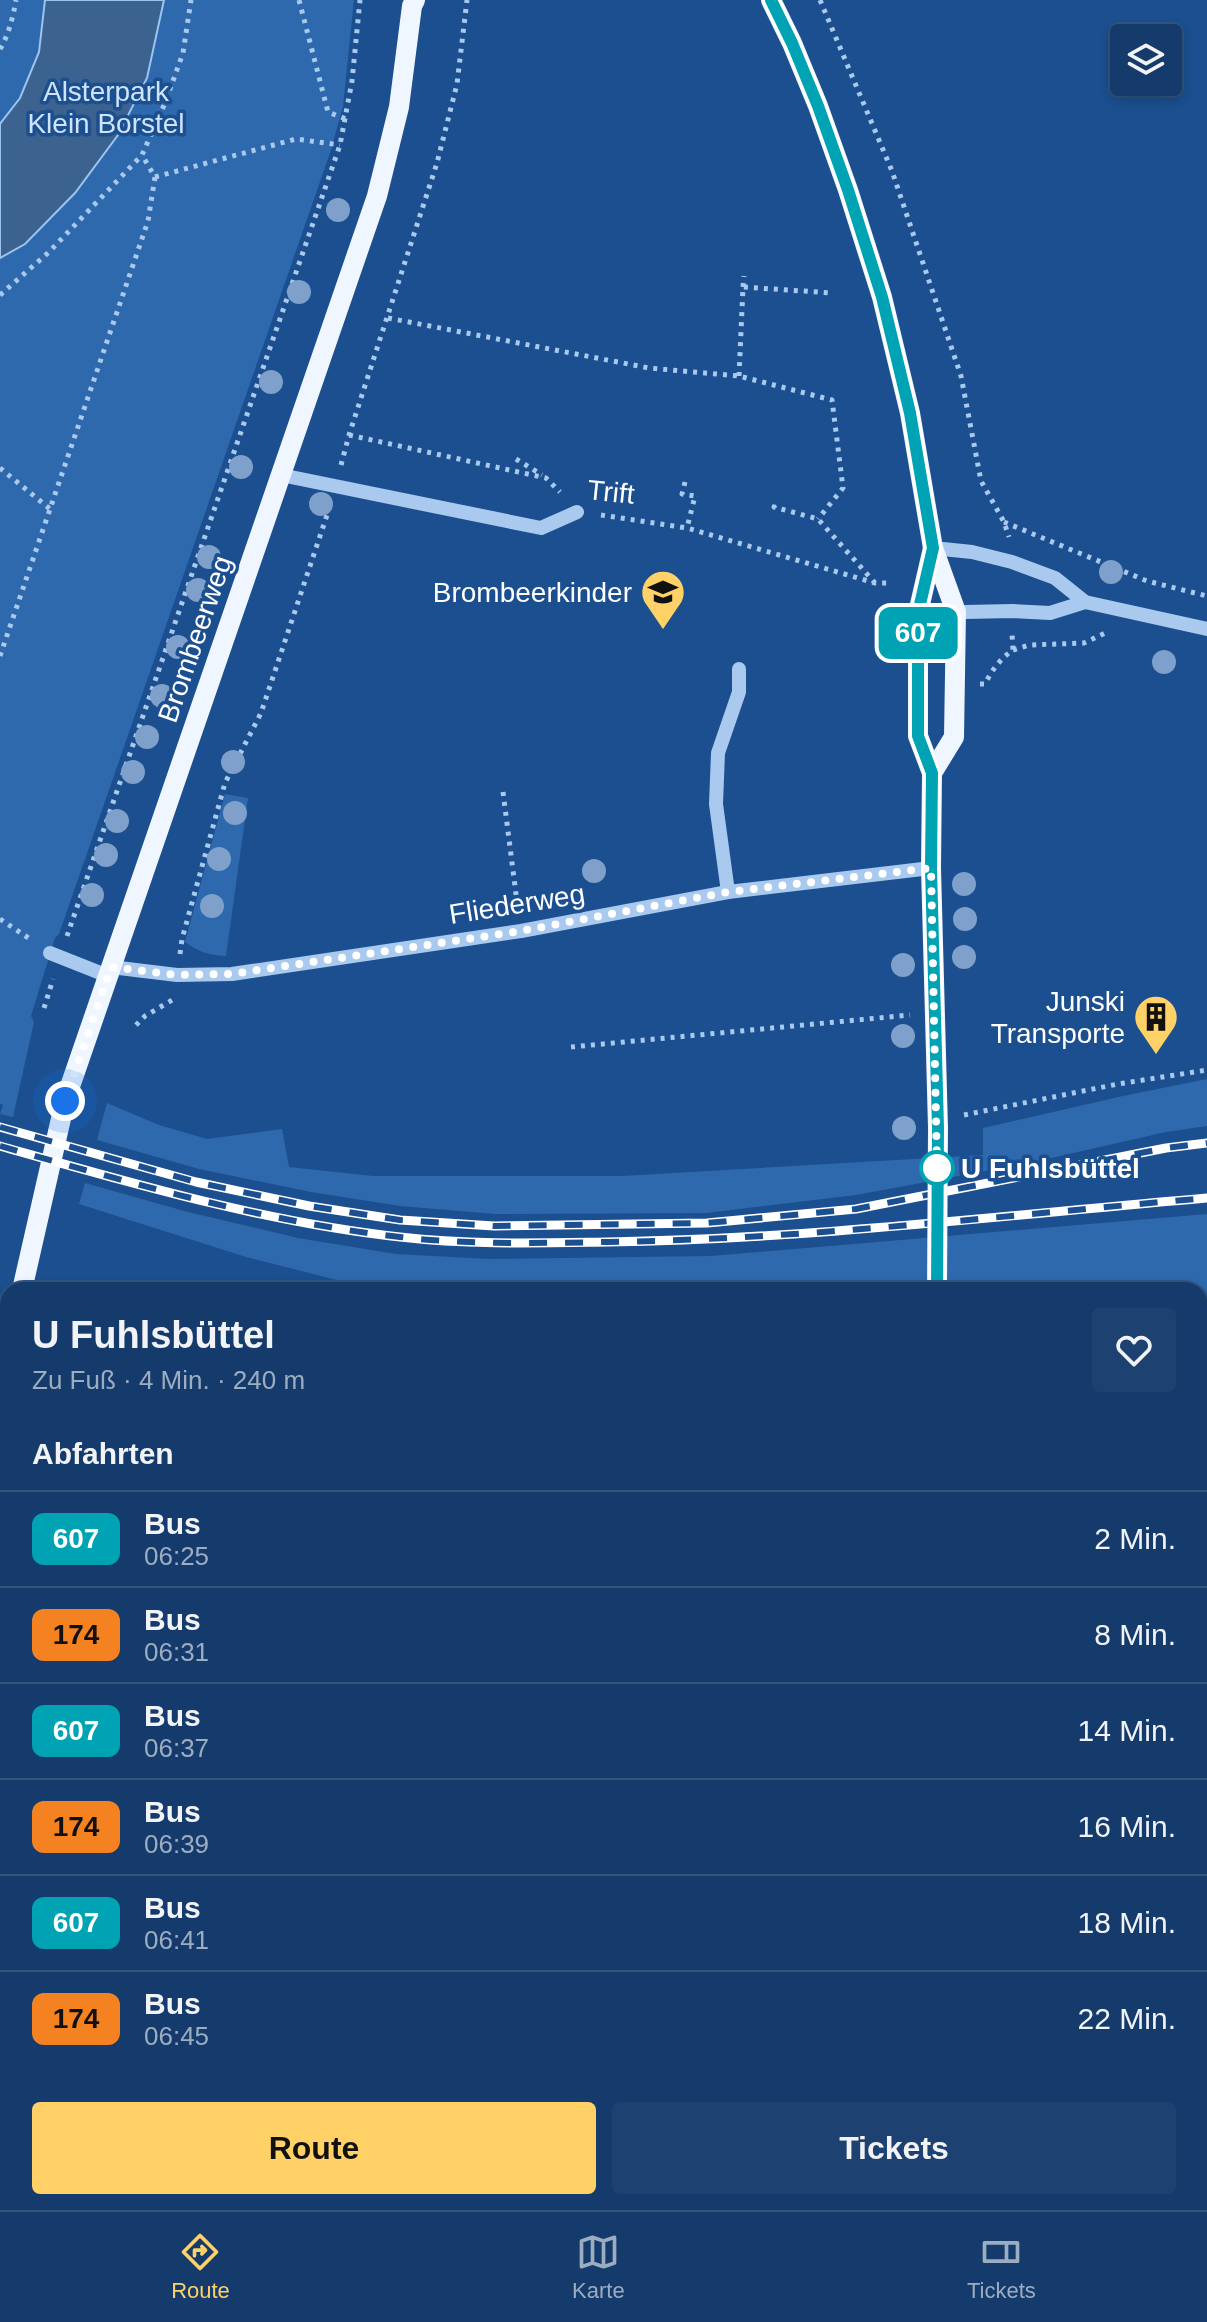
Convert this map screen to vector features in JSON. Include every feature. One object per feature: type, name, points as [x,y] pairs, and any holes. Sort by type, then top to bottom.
[{"type":"main road","points":[[771,0],[818,106],[882,297],[910,413],[933,548],[956,612],[954,737],[932,773]]},
{"type":"main road","name":"Brombeerweg","points":[[24,1282],[65,1101],[377,196],[399,107],[412,2]]},
{"type":"main road","points":[[933,548],[918,613],[918,736],[932,773],[931,868],[938,1122],[937,1282]]},
{"type":"street","name":"Trift","points":[[281,475],[541,528],[577,512]]},
{"type":"street","points":[[933,548],[972,552],[1012,562],[1055,578],[1085,602],[1207,629]]},
{"type":"street","points":[[918,613],[1050,613],[1085,602]]},
{"type":"street","points":[[728,892],[716,804],[718,753],[739,692],[739,669]]},
{"type":"street","name":"Fliederweg","points":[[55,956],[110,971],[232,974],[521,931],[728,892],[931,868]]},
{"type":"path","points":[[0,49],[16,0]]},
{"type":"path","points":[[0,295],[49,252],[142,155],[183,53],[191,0]]},
{"type":"path","points":[[299,0],[328,112],[346,119]]},
{"type":"path","points":[[44,1008],[55,956],[340,145],[352,81],[360,0]]},
{"type":"path","points":[[182,939],[225,783],[261,713],[336,488],[349,435],[437,163],[454,97],[467,0]]},
{"type":"path","points":[[820,0],[892,171],[961,376],[981,481],[1004,522],[1010,541]]},
{"type":"path","points":[[155,177],[296,139],[340,145]]},
{"type":"path","points":[[0,656],[148,221],[155,177],[142,155]]},
{"type":"path","points":[[739,376],[744,276]]},
{"type":"path","points":[[743,287],[832,293]]},
{"type":"path","points":[[388,318],[649,368],[739,376],[832,400],[843,488],[818,519]]},
{"type":"path","points":[[349,435],[546,478]]},
{"type":"path","points":[[516,459],[546,478],[577,512]]},
{"type":"path","points":[[0,468],[50,509]]},
{"type":"path","points":[[685,482],[682,494],[695,496],[687,528]]},
{"type":"path","points":[[775,505],[818,519],[875,583]]},
{"type":"path","name":"Trift","points":[[577,512],[687,528],[875,583],[887,583]]},
{"type":"path","points":[[1004,522],[1147,581],[1207,596]]},
{"type":"path","points":[[1012,632],[1013,650]]},
{"type":"path","points":[[974,684],[985,684],[1003,656],[1013,650],[1029,645],[1084,643]]},
{"type":"path","points":[[503,792],[521,931]]},
{"type":"path","points":[[0,919],[55,956]]},
{"type":"path","points":[[136,1025],[156,1009],[174,1001]]},
{"type":"path","points":[[571,1047],[935,1013]]},
{"type":"path","points":[[938,1122],[1118,1084],[1207,1070]]},
{"type":"green space","name":"Alsterpark Klein Borstel","points":[[0,0],[354,0],[343,107],[330,153],[59,934],[55,938],[31,1016],[34,1022],[13,1117],[0,1114],[3,1105],[0,1104]]},
{"type":"green space","points":[[225,794],[248,798],[226,956],[204,952],[185,942]]},
{"type":"green space","points":[[1207,1079],[1207,1126],[856,1195],[706,1213],[495,1214],[400,1206],[199,1169],[97,1140],[107,1103],[159,1125],[207,1139],[282,1129],[289,1167],[373,1176],[622,1176],[983,1155],[983,1128]]},
{"type":"green space","points":[[85,1183],[298,1238],[396,1254],[490,1259],[711,1256],[1207,1214],[1207,1282],[344,1282],[246,1257],[79,1204]]},
{"type":"shaded area","points":[[45,0],[164,0],[147,78],[118,135],[75,193],[25,244],[0,258],[0,124],[20,98],[39,52]]},
{"type":"railway","points":[[0,1127],[196,1182],[309,1206],[400,1220],[494,1226],[707,1223],[856,1209],[1166,1148],[1207,1143]]},
{"type":"railway","points":[[0,1146],[148,1187],[299,1222],[400,1237],[452,1241],[608,1242],[758,1236],[1207,1198]]},
{"type":"bus line","name":"607","points":[[771,0],[818,106],[882,297],[910,413],[933,548],[918,613],[918,736],[932,773],[931,868],[938,1128],[937,1282]]},
{"type":"place","name":"Brombeerkinder","points":[[663,631]]},
{"type":"place","name":"Junski Transporte","points":[[1156,1056]]},
{"type":"place","name":"U Fuhlsbüttel","points":[[937,1168]]},
{"type":"route","points":[[65,1101],[111,967],[177,975],[232,974],[521,931],[728,892],[931,868],[937,1168]]}]
